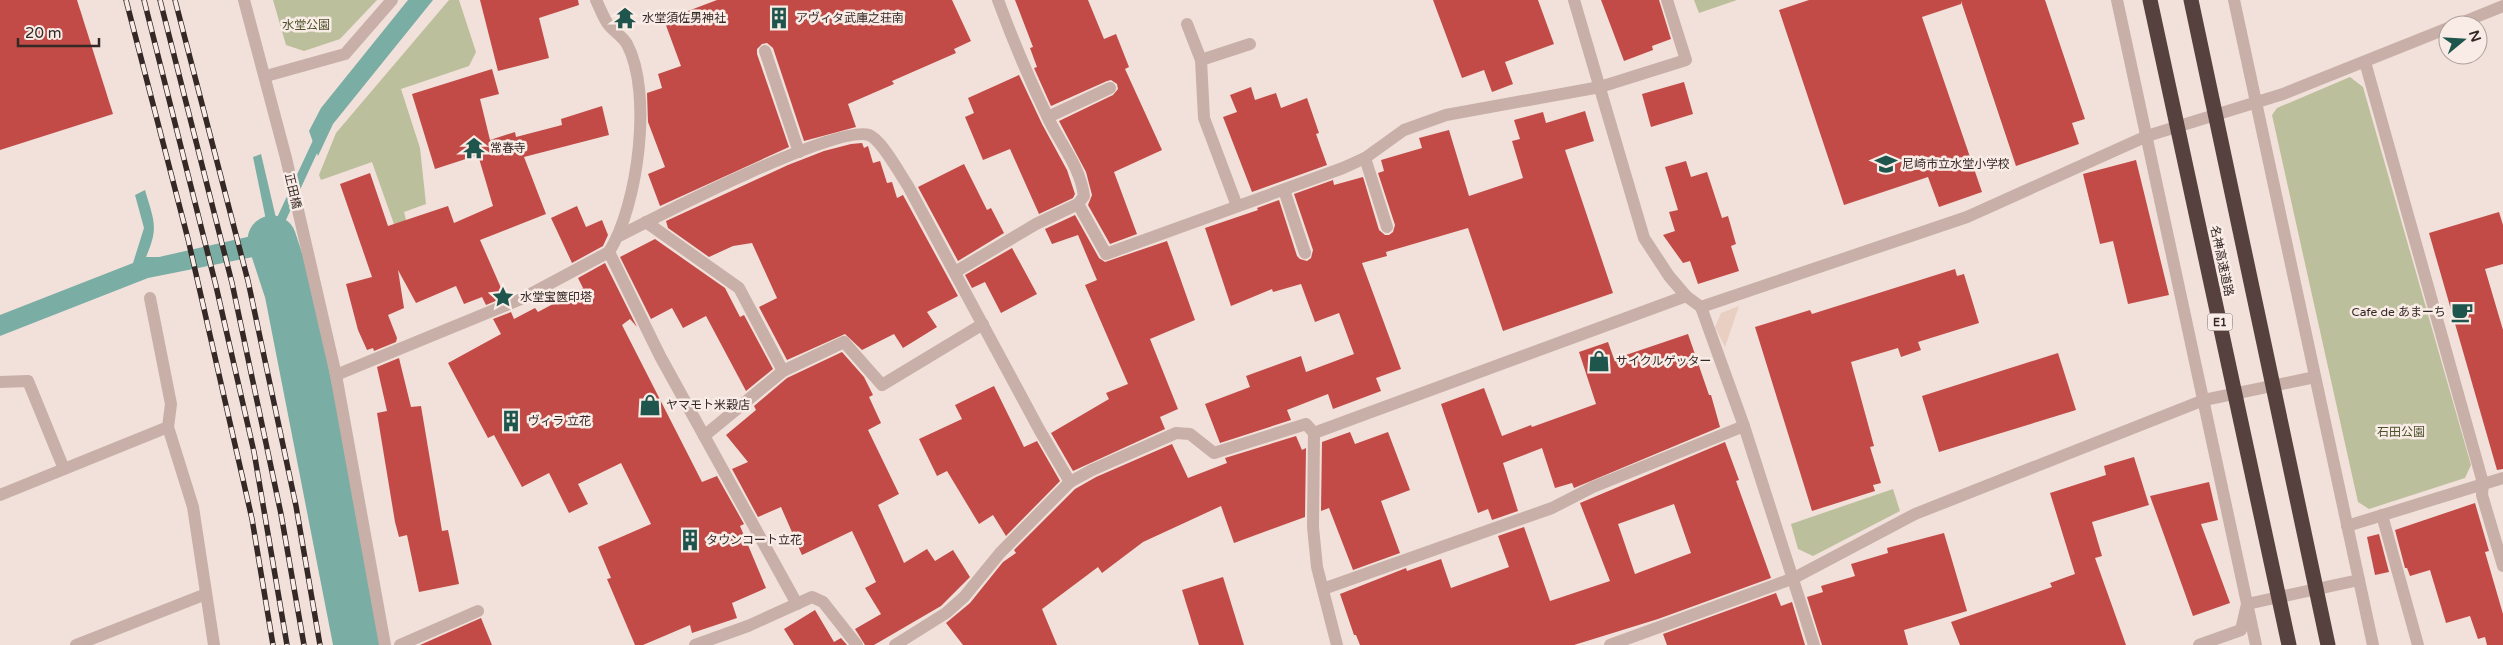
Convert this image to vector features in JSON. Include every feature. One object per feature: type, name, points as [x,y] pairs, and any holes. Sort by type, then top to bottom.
[{"type":"highway","name":"名神高速道路","points":[[2150,0],[2289,645]]},
{"type":"highway","name":"名神高速道路","points":[[2191,0],[2328,645]]},
{"type":"street","name":"正田橋","points":[[244,0],[266,76],[336,375],[385,645]]},
{"type":"street","points":[[266,76],[345,54],[392,0]]},
{"type":"street","points":[[336,375],[521,299],[609,252],[619,236],[634,177],[642,114],[638,78],[626,43],[608,23],[596,0]]},
{"type":"street","points":[[955,272],[1036,224],[1078,204],[1084,196],[1082,181],[1048,117],[1017,52],[998,0]]},
{"type":"street","points":[[1574,0],[1644,238],[1669,276],[1686,296],[1701,308],[1744,426],[1814,645]]},
{"type":"street","points":[[1078,204],[1106,254],[1284,190],[1365,158],[1404,130],[1446,115],[1600,87],[1686,60],[1667,0]]},
{"type":"street","points":[[2117,0],[2256,645]]},
{"type":"street","points":[[2234,0],[2372,645]]},
{"type":"street","points":[[2481,15],[2503,6]]},
{"type":"street","points":[[1187,24],[1201,60],[1204,118],[1237,206]]},
{"type":"street","points":[[1701,308],[1967,218],[2147,136],[2256,103],[2438,32]]},
{"type":"street","points":[[1201,60],[1250,44]]},
{"type":"street","points":[[765,52],[799,152]]},
{"type":"street","points":[[2365,62],[2483,483],[2482,495],[2503,566]]},
{"type":"street","points":[[1048,117],[1110,88]]},
{"type":"street","points":[[619,236],[708,191],[799,152],[841,138],[862,134],[871,135],[884,150],[908,186],[1040,432],[1070,482]]},
{"type":"street","points":[[1365,158],[1387,227]]},
{"type":"street","points":[[1284,190],[1305,253]]},
{"type":"street","points":[[646,222],[739,288],[783,371]]},
{"type":"street","points":[[609,252],[660,356],[797,604]]},
{"type":"street","points":[[1314,433],[1686,296]]},
{"type":"street","points":[[150,298],[171,404],[168,427],[193,507],[214,645]]},
{"type":"street","points":[[704,436],[783,371],[844,342],[882,385],[983,324]]},
{"type":"street","points":[[1610,645],[1794,578],[1915,514],[2204,400],[2315,377]]},
{"type":"street","points":[[0,382],[28,382],[64,469]]},
{"type":"street","points":[[895,645],[946,613],[964,597],[1000,553],[1070,482],[1092,470],[1176,433],[1190,434],[1214,453],[1306,424],[1314,433],[1313,527],[1317,567],[1336,645]]},
{"type":"street","points":[[1323,589],[1552,508],[1593,487],[1744,426]]},
{"type":"street","points":[[0,495],[168,427]]},
{"type":"street","points":[[2347,526],[2503,478]]},
{"type":"street","points":[[2382,515],[2418,645]]},
{"type":"street","points":[[2247,604],[2359,580]]},
{"type":"street","points":[[76,645],[206,594]]},
{"type":"street","points":[[695,645],[748,626],[812,597],[823,602],[856,645]]},
{"type":"street","points":[[2199,645],[2241,630],[2247,604]]},
{"type":"street","points":[[400,645],[478,611]]},
{"type":"green space","name":"水堂公園","points":[[273,0],[377,0],[340,39],[304,51],[286,45]]},
{"type":"green space","points":[[449,0],[459,0],[476,52],[469,66],[401,89],[420,148],[426,204],[404,212],[407,224],[395,227],[372,162],[321,180],[319,175],[336,133]]},
{"type":"green space","points":[[1694,0],[1737,0],[1699,13]]},
{"type":"green space","name":"石田公園","points":[[2350,77],[2363,87],[2471,465],[2465,478],[2369,509],[2358,502],[2272,115],[2277,108]]},
{"type":"green space","points":[[1893,489],[1900,511],[1813,556],[1798,549],[1791,524]]},
{"type":"shaded area","points":[[1739,306],[1725,347],[1715,327],[1721,313]]},
{"type":"water","points":[[408,0],[433,0],[333,124],[318,156],[309,131],[321,108]]},
{"type":"water","points":[[261,154],[295,299],[285,302],[274,260],[267,256],[253,257],[148,278],[0,336],[0,315],[133,263],[144,228],[135,195],[145,190],[154,224],[153,238],[146,257],[159,257],[256,235],[267,225],[253,157]]},
{"type":"building","points":[[0,0],[77,0],[113,114],[0,150]]},
{"type":"building","points":[[480,0],[578,0],[579,5],[539,18],[549,58],[498,71]]},
{"type":"building","points":[[717,0],[952,0],[971,41],[954,49],[956,53],[892,81],[894,84],[848,104],[856,127],[804,141],[773,48],[767,43],[762,44],[757,49],[757,54],[789,147],[660,206],[648,174],[665,167],[648,122],[647,93],[662,88],[658,74],[681,66],[664,20]]},
{"type":"building","points":[[1015,0],[1088,0],[1104,39],[1116,34],[1129,67],[1125,69],[1162,150],[1114,172],[1137,234],[1110,244],[1088,205],[1092,195],[1086,172],[1059,121],[1113,95],[1118,89],[1117,84],[1111,80],[1107,81],[1051,106],[1034,68],[1037,67],[1030,48],[1033,47]]},
{"type":"building","points":[[1433,0],[1538,0],[1554,44],[1505,62],[1513,84],[1492,92],[1484,70],[1462,78]]},
{"type":"building","points":[[1601,0],[1659,0],[1671,39],[1652,46],[1653,50],[1624,61]]},
{"type":"building","points":[[1809,0],[2045,0],[2085,119],[2072,123],[2079,144],[2016,166],[1961,1],[1961,4],[1922,17],[1982,192],[1939,207],[1928,177],[1844,205],[1779,10]]},
{"type":"building","points":[[492,69],[499,94],[480,99],[490,140],[515,132],[516,137],[562,125],[561,119],[602,106],[609,135],[524,157],[546,214],[480,240],[505,297],[486,305],[482,297],[464,304],[456,286],[416,303],[398,270],[404,308],[388,315],[397,338],[396,342],[374,351],[373,348],[367,350],[358,330],[346,284],[372,277],[340,184],[370,173],[388,226],[448,206],[454,223],[493,206],[478,155],[435,169],[412,94]]},
{"type":"building","points":[[1019,75],[1042,124],[1067,170],[1075,194],[1073,198],[1039,214],[1010,149],[983,160],[965,117],[974,113],[968,98]]},
{"type":"building","points":[[1684,82],[1693,114],[1651,127],[1642,94]]},
{"type":"building","points":[[1251,87],[1255,100],[1276,93],[1281,108],[1307,98],[1319,133],[1316,134],[1327,165],[1252,192],[1223,117],[1237,112],[1230,95]]},
{"type":"building","points":[[1585,111],[1594,141],[1565,150],[1613,293],[1503,331],[1468,228],[1386,252],[1387,256],[1362,263],[1401,369],[1376,378],[1381,391],[1333,409],[1328,394],[1287,410],[1291,420],[1220,443],[1205,404],[1250,387],[1246,376],[1301,356],[1306,372],[1354,354],[1339,313],[1315,322],[1301,284],[1273,292],[1272,289],[1231,306],[1205,228],[1258,210],[1257,208],[1279,200],[1297,256],[1307,261],[1311,258],[1313,250],[1294,194],[1333,180],[1334,185],[1363,177],[1379,230],[1385,235],[1389,235],[1393,232],[1395,225],[1378,173],[1384,171],[1381,160],[1422,148],[1419,138],[1449,130],[1469,196],[1523,178],[1512,141],[1520,139],[1514,120],[1543,112],[1546,123]]},
{"type":"building","points":[[862,143],[864,148],[868,146],[873,163],[880,161],[887,183],[892,182],[897,198],[903,195],[958,296],[927,312],[937,327],[903,348],[894,334],[862,350],[845,334],[787,360],[759,307],[777,298],[752,243],[733,246],[709,257],[668,228],[666,221],[788,165],[824,151]]},
{"type":"building","points":[[2136,160],[2169,295],[2128,304],[2113,241],[2100,244],[2083,174]]},
{"type":"building","points":[[1686,161],[1691,177],[1707,172],[1722,218],[1728,216],[1736,244],[1731,246],[1739,271],[1698,284],[1690,261],[1683,263],[1663,235],[1675,231],[1669,212],[1678,210],[1665,167]]},
{"type":"building","points":[[964,164],[987,210],[991,208],[1004,233],[958,261],[918,187]]},
{"type":"building","points":[[577,206],[586,227],[602,220],[608,235],[603,246],[572,263],[551,218]]},
{"type":"building","points":[[2499,212],[2503,225],[2503,264],[2485,269],[2503,330],[2503,469],[2497,470],[2429,233]]},
{"type":"building","points":[[1075,215],[1099,258],[1105,262],[1167,241],[1195,320],[1150,339],[1178,409],[1160,417],[1165,429],[1073,471],[1051,433],[1109,399],[1106,393],[1128,384],[1085,285],[1097,280],[1078,235],[1052,244],[1045,229]]},
{"type":"building","points":[[655,239],[725,288],[740,317],[744,315],[773,369],[746,391],[706,316],[683,328],[672,308],[651,319],[620,257]]},
{"type":"building","points":[[1012,248],[1037,294],[1001,313],[985,282],[972,288],[965,275]]},
{"type":"building","points":[[605,263],[637,327],[630,319],[622,325],[702,482],[717,476],[744,524],[740,526],[766,588],[732,603],[737,618],[692,633],[690,625],[643,645],[635,645],[607,579],[611,578],[598,547],[651,524],[621,463],[578,484],[588,504],[569,513],[549,473],[522,487],[494,435],[488,438],[448,363],[501,334],[493,319],[511,312],[514,319],[535,308],[538,312],[583,288],[578,278]]},
{"type":"building","points":[[1955,269],[1957,276],[1964,274],[1979,323],[1918,342],[1921,350],[1901,357],[1898,348],[1851,362],[1874,446],[1870,447],[1881,483],[1873,485],[1875,491],[1812,511],[1755,327],[1810,310],[1812,314]]},
{"type":"building","points":[[1688,334],[1709,395],[1711,395],[1720,427],[1574,488],[1572,483],[1555,488],[1542,448],[1503,463],[1518,511],[1492,520],[1488,509],[1478,513],[1441,404],[1484,388],[1502,436],[1596,404],[1579,352],[1608,342],[1614,359]]},
{"type":"building","points":[[842,352],[864,377],[873,395],[869,397],[881,423],[868,430],[899,494],[878,505],[904,563],[927,549],[935,561],[953,550],[970,577],[941,606],[874,645],[865,645],[855,629],[881,614],[865,588],[876,582],[852,531],[802,555],[781,507],[758,517],[732,469],[748,462],[726,435],[756,410],[754,406],[787,378]]},
{"type":"building","points":[[2058,353],[2076,410],[1939,452],[1922,396]]},
{"type":"building","points":[[399,358],[411,407],[421,406],[442,531],[448,530],[459,584],[419,592],[407,535],[399,537],[395,522],[377,413],[387,411],[377,367]]},
{"type":"building","points":[[994,386],[1024,447],[1037,441],[1060,481],[1006,536],[993,515],[979,524],[947,471],[937,476],[919,439],[962,419],[955,405]]},
{"type":"building","points":[[1350,432],[1355,444],[1388,432],[1410,490],[1381,501],[1400,553],[1353,570],[1329,508],[1321,511],[1322,442]]},
{"type":"building","points":[[1296,436],[1302,450],[1306,448],[1305,517],[1234,543],[1221,506],[1143,542],[1102,573],[1098,567],[1042,609],[1057,645],[963,645],[946,623],[970,603],[1003,562],[1016,553],[1014,550],[1075,489],[1096,477],[1172,444],[1188,478],[1227,463],[1225,458]]},
{"type":"building","points":[[1725,442],[1739,480],[1736,481],[1771,578],[1658,619],[1574,645],[1360,645],[1356,635],[1354,635],[1340,594],[1406,568],[1407,571],[1441,559],[1451,588],[1509,567],[1498,536],[1524,527],[1550,601],[1610,581],[1580,503]],"holes":[[[1674,504],[1691,553],[1635,574],[1618,524]]]},
{"type":"building","points":[[2134,457],[2149,505],[2092,522],[2102,556],[2095,558],[2126,645],[1960,645],[1951,622],[2052,587],[2050,583],[2075,574],[2050,493],[2106,475],[2104,466]]},
{"type":"building","points":[[2209,482],[2218,520],[2201,524],[2230,603],[2193,616],[2150,496]]},
{"type":"building","points":[[2475,503],[2489,551],[2485,552],[2503,614],[2503,645],[2487,645],[2485,637],[2478,639],[2470,616],[2446,623],[2430,570],[2410,576],[2407,568],[2405,568],[2395,530]]},
{"type":"building","points":[[1944,533],[1967,611],[1904,630],[1908,645],[1822,645],[1807,597],[1823,592],[1821,586],[1855,576],[1851,564],[1888,553],[1887,548]]},
{"type":"building","points":[[2379,534],[2389,572],[2375,575],[2367,537]]},
{"type":"building","points":[[1223,577],[1244,645],[1199,645],[1182,590]]},
{"type":"building","points":[[1776,593],[1781,606],[1792,602],[1805,645],[1667,645],[1663,634]]},
{"type":"building","points":[[815,610],[834,642],[841,638],[847,645],[794,645],[784,629]]},
{"type":"building","points":[[481,618],[492,645],[420,645]]},
{"type":"waterway","points":[[273,237],[320,136]]},
{"type":"waterway","points":[[272,240],[289,292],[358,645]]},
{"type":"railway","points":[[126,0],[188,239],[252,519],[273,645]]},
{"type":"railway","points":[[144,0],[216,286],[254,452],[287,645]]},
{"type":"railway","points":[[160,0],[232,283],[281,514],[304,645]]},
{"type":"railway","points":[[175,0],[248,281],[296,506],[320,645]]},
{"type":"place","name":"水堂須佐男神社","points":[[625,18]]},
{"type":"place","name":"アヴィタ武庫之荘南","points":[[779,18]]},
{"type":"place","name":"常春寺","points":[[474,148]]},
{"type":"place","name":"尼崎市立水堂小学校","points":[[1886,164]]},
{"type":"place","name":"水堂宝篋印塔","points":[[503,297]]},
{"type":"place","name":"Cafe de あまーち","points":[[2462,312]]},
{"type":"place","name":"サイクルゲッター","points":[[1599,361]]},
{"type":"place","name":"ヤマモト米穀店","points":[[650,405]]},
{"type":"place","name":"ヴィラ 立花","points":[[511,421]]},
{"type":"place","name":"タウンコート立花","points":[[690,540]]}]
